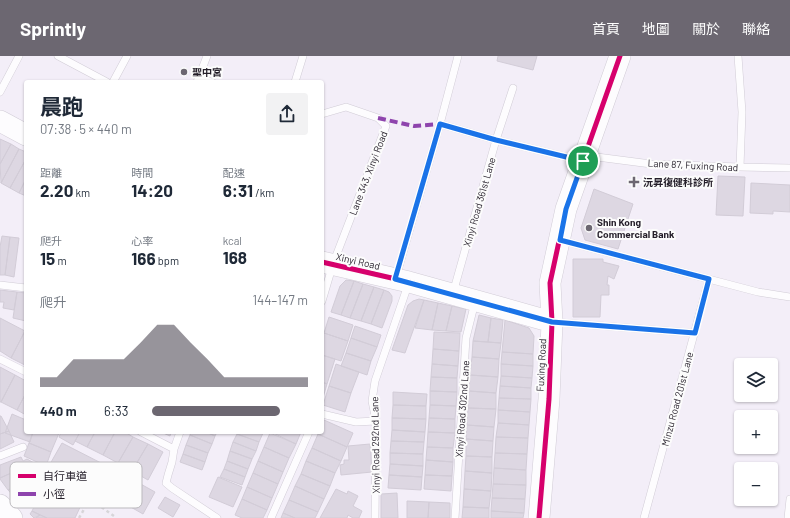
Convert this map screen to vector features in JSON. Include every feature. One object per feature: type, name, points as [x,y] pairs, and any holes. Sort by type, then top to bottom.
[{"type":"street","name":"Fuxing Road","points":[[539,518],[549,399],[552,322],[550,283],[566,209],[620,56]]},
{"type":"street","points":[[0,121],[24,134]]},
{"type":"street","name":"Xinyi Road","points":[[328,263],[453,294],[552,322]]},
{"type":"street","points":[[0,505],[12,518]]},
{"type":"lane","points":[[0,92],[19,56]]},
{"type":"lane","points":[[114,80],[127,56]]},
{"type":"lane","points":[[198,80],[207,56]]},
{"type":"lane","points":[[296,80],[303,56]]},
{"type":"lane","name":"Xinyi Road 292nd Lane","points":[[376,518],[376,421],[372,401],[375,381],[402,281],[458,56]]},
{"type":"lane","points":[[738,56],[742,112],[740,168]]},
{"type":"lane","points":[[61,57],[103,80]]},
{"type":"lane","name":"Xinyi Road 361st Lane","points":[[453,294],[496,140],[513,88]]},
{"type":"lane","name":"Lane 343, Xinyi Road","points":[[324,113],[346,107],[378,118],[386,126],[328,263]]},
{"type":"lane","points":[[440,124],[496,140],[583,161]]},
{"type":"lane","name":"Lane 87, Fuxing Road","points":[[583,161],[597,157],[650,164],[740,168],[790,168]]},
{"type":"lane","points":[[560,240],[758,292],[790,297]]},
{"type":"lane","points":[[324,288],[328,263]]},
{"type":"lane","name":"Minzu Road 201st Lane","points":[[644,518],[709,279]]},
{"type":"lane","points":[[0,285],[24,288]]},
{"type":"lane","name":"Xinyi Road 302nd Lane","points":[[455,518],[466,338],[475,301]]},
{"type":"lane","points":[[552,322],[695,333]]},
{"type":"lane","points":[[0,359],[24,371]]},
{"type":"lane","points":[[324,414],[356,422],[376,421]]},
{"type":"lane","points":[[145,434],[174,449]]},
{"type":"lane","points":[[179,434],[166,483],[216,518]]},
{"type":"lane","points":[[271,518],[308,434]]},
{"type":"lane","points":[[0,456],[23,447]]},
{"type":"lane","points":[[788,518],[790,499]]},
{"type":"path","points":[[79,518],[85,508]]},
{"type":"path","points":[[103,508],[114,516]]},
{"type":"building","points":[[498,56],[537,56],[533,70],[497,61]]},
{"type":"building","points":[[0,139],[11,144],[0,164]]},
{"type":"building","points":[[11,144],[19,149],[1,183],[0,164]]},
{"type":"building","points":[[19,149],[24,151],[24,163],[10,188],[1,183]]},
{"type":"building","points":[[24,163],[24,183],[19,193],[10,188]]},
{"type":"building","points":[[718,176],[745,177],[743,216],[716,215]]},
{"type":"building","points":[[24,183],[24,195],[19,193]]},
{"type":"building","points":[[751,183],[790,185],[790,212],[773,211],[773,214],[750,213]]},
{"type":"building","points":[[594,189],[633,204],[618,249],[585,240],[581,228]]},
{"type":"building","points":[[2,236],[10,237],[5,275],[0,275],[0,247]]},
{"type":"building","points":[[10,237],[19,238],[14,277],[5,275]]},
{"type":"building","points":[[573,259],[603,259],[603,262],[619,266],[614,279],[608,276],[607,285],[609,285],[609,295],[601,295],[600,317],[573,317]]},
{"type":"building","points":[[346,280],[354,281],[341,315],[331,312],[340,286]]},
{"type":"building","points":[[354,281],[363,284],[350,318],[341,315]]},
{"type":"building","points":[[363,284],[374,287],[361,321],[350,318]]},
{"type":"building","points":[[374,287],[384,290],[371,324],[361,321]]},
{"type":"building","points":[[0,290],[17,292],[14,310],[3,308],[4,302],[0,302]]},
{"type":"building","points":[[384,290],[389,292],[392,296],[392,301],[382,328],[371,324]]},
{"type":"building","points":[[17,292],[24,293],[24,321],[13,318]]},
{"type":"building","points":[[419,299],[424,300],[405,353],[392,350],[408,305]]},
{"type":"building","points":[[424,300],[438,303],[432,330],[415,328]]},
{"type":"building","points":[[438,303],[452,306],[446,331],[432,330]]},
{"type":"building","points":[[452,306],[466,309],[461,332],[446,331]]},
{"type":"building","points":[[479,315],[491,318],[488,342],[473,341]]},
{"type":"building","points":[[329,317],[353,325],[348,341],[324,333]]},
{"type":"building","points":[[0,318],[24,330],[24,333],[11,358],[0,351]]},
{"type":"building","points":[[491,318],[503,320],[501,343],[488,342]]},
{"type":"building","points":[[505,320],[529,328],[534,336],[533,354],[502,352]]},
{"type":"building","points":[[355,326],[381,335],[377,347],[351,338]]},
{"type":"building","points":[[434,332],[460,333],[459,351],[433,349]]},
{"type":"building","points":[[24,333],[24,364],[11,358]]},
{"type":"building","points":[[324,333],[348,341],[341,361],[324,356]]},
{"type":"building","points":[[351,338],[377,347],[371,361],[346,353]]},
{"type":"building","points":[[473,341],[501,343],[499,359],[472,357]]},
{"type":"building","points":[[433,349],[459,351],[458,366],[432,364]]},
{"type":"building","points":[[502,352],[533,354],[533,366],[501,364]]},
{"type":"building","points":[[346,353],[371,361],[367,375],[341,366]]},
{"type":"building","points":[[324,356],[335,359],[327,384],[324,383]]},
{"type":"building","points":[[472,357],[499,359],[498,377],[470,375]]},
{"type":"building","points":[[336,364],[359,372],[351,393],[329,386]]},
{"type":"building","points":[[432,364],[458,366],[457,378],[431,377]]},
{"type":"building","points":[[501,364],[533,366],[532,378],[501,376]]},
{"type":"building","points":[[0,367],[15,375],[1,402],[0,402]]},
{"type":"building","points":[[15,375],[24,380],[24,397],[17,410],[1,402]]},
{"type":"building","points":[[470,375],[498,377],[496,393],[469,391]]},
{"type":"building","points":[[501,376],[532,378],[531,388],[500,386]]},
{"type":"building","points":[[431,377],[457,378],[457,392],[430,391]]},
{"type":"building","points":[[324,383],[327,384],[324,394]]},
{"type":"building","points":[[329,386],[351,393],[345,412],[324,405]]},
{"type":"building","points":[[500,386],[531,388],[531,399],[499,398]]},
{"type":"building","points":[[430,391],[457,392],[456,406],[430,405]]},
{"type":"building","points":[[469,391],[496,393],[496,409],[468,408]]},
{"type":"building","points":[[393,392],[427,394],[426,406],[393,405]]},
{"type":"building","points":[[24,397],[24,414],[17,410]]},
{"type":"building","points":[[499,398],[531,399],[530,412],[498,410]]},
{"type":"building","points":[[393,405],[426,406],[426,419],[392,418]]},
{"type":"building","points":[[430,405],[456,406],[455,419],[429,418]]},
{"type":"building","points":[[468,408],[496,409],[494,427],[467,425]]},
{"type":"building","points":[[498,410],[530,412],[529,425],[498,423]]},
{"type":"building","points":[[12,414],[24,419],[24,434],[32,434],[30,442],[5,433]]},
{"type":"building","points":[[0,416],[9,431],[0,434]]},
{"type":"building","points":[[392,418],[426,419],[425,432],[392,430]]},
{"type":"building","points":[[429,418],[455,419],[455,433],[428,432]]},
{"type":"building","points":[[324,420],[353,433],[347,447],[318,434],[324,434]]},
{"type":"building","points":[[498,423],[529,425],[528,438],[496,437]]},
{"type":"building","points":[[467,425],[494,427],[493,441],[466,439]]},
{"type":"building","points":[[392,430],[425,432],[424,442],[391,441]]},
{"type":"building","points":[[9,431],[14,442],[0,449],[0,434]]},
{"type":"building","points":[[428,432],[455,433],[453,448],[427,447]]},
{"type":"building","points":[[32,434],[59,434],[51,452],[29,443]]},
{"type":"building","points":[[60,434],[79,434],[73,445],[59,437]]},
{"type":"building","points":[[79,434],[94,434],[87,447],[75,441]]},
{"type":"building","points":[[94,434],[114,434],[103,455],[87,447]]},
{"type":"building","points":[[114,434],[128,434],[133,437],[119,462],[103,455]]},
{"type":"building","points":[[210,434],[215,436],[212,444],[190,435]]},
{"type":"building","points":[[237,434],[263,434],[259,442]]},
{"type":"building","points":[[237,434],[259,442],[256,451],[233,442]]},
{"type":"building","points":[[270,434],[296,444],[289,458],[264,447]]},
{"type":"building","points":[[275,434],[300,434],[296,444]]},
{"type":"building","points":[[318,434],[347,447],[341,461],[312,448]]},
{"type":"building","points":[[190,435],[212,444],[208,453],[186,445]]},
{"type":"building","points":[[133,437],[148,444],[137,462],[119,462]]},
{"type":"building","points":[[496,437],[528,438],[527,454],[495,453]]},
{"type":"building","points":[[466,439],[493,441],[492,457],[466,456]]},
{"type":"building","points":[[391,441],[424,442],[423,454],[390,453]]},
{"type":"building","points":[[233,442],[256,451],[252,459],[230,451]]},
{"type":"building","points":[[29,443],[51,452],[47,462],[37,462],[24,456]]},
{"type":"building","points":[[62,443],[99,462],[51,462]]},
{"type":"building","points":[[148,444],[163,452],[148,480],[142,477],[142,462],[137,462]]},
{"type":"building","points":[[370,444],[372,472],[341,475],[340,465],[344,464],[344,460],[349,460],[348,446]]},
{"type":"building","points":[[186,445],[208,453],[205,462],[183,454]]},
{"type":"building","points":[[264,447],[289,458],[283,472],[258,461]]},
{"type":"building","points":[[427,447],[453,448],[453,462],[426,460]]},
{"type":"building","points":[[312,448],[341,461],[335,473],[306,461]]},
{"type":"building","points":[[230,451],[252,459],[248,469],[227,461]]},
{"type":"building","points":[[390,453],[423,454],[423,466],[390,464]]},
{"type":"building","points":[[495,453],[527,454],[526,470],[494,468]]},
{"type":"building","points":[[183,454],[205,462],[202,470],[180,462]]},
{"type":"building","points":[[466,456],[492,457],[492,473],[465,471]]},
{"type":"building","points":[[21,457],[23,461],[27,459],[32,462],[10,462],[10,474],[0,478],[0,465]]},
{"type":"building","points":[[426,460],[453,462],[452,476],[425,475]]},
{"type":"building","points":[[227,461],[248,469],[245,477],[224,469]]},
{"type":"building","points":[[258,461],[283,472],[278,484],[253,473]]},
{"type":"building","points":[[306,461],[335,473],[330,486],[301,474]]},
{"type":"building","points":[[390,464],[423,466],[422,477],[389,475]]},
{"type":"building","points":[[494,468],[526,470],[526,485],[493,484]]},
{"type":"building","points":[[224,469],[245,477],[242,485],[220,477]]},
{"type":"building","points":[[465,471],[492,473],[491,491],[464,489]]},
{"type":"building","points":[[253,473],[278,484],[272,498],[247,487]]},
{"type":"building","points":[[10,474],[10,489],[8,490],[0,478]]},
{"type":"building","points":[[301,474],[330,486],[324,499],[295,486]]},
{"type":"building","points":[[389,475],[422,477],[421,490],[388,488]]},
{"type":"building","points":[[425,475],[452,476],[451,491],[424,489]]},
{"type":"building","points":[[218,477],[242,487],[233,507],[209,497]]},
{"type":"building","points":[[493,484],[526,485],[525,499],[492,498]]},
{"type":"building","points":[[142,485],[155,492],[143,514],[132,508],[142,508]]},
{"type":"building","points":[[295,486],[324,499],[318,512],[289,500]]},
{"type":"building","points":[[247,487],[272,498],[267,510],[242,499]]},
{"type":"building","points":[[336,489],[347,494],[348,491],[358,496],[353,506],[362,511],[359,518],[353,518],[348,515],[347,518],[320,518]]},
{"type":"building","points":[[464,489],[491,491],[489,508],[463,507]]},
{"type":"building","points":[[397,493],[398,518],[381,518],[381,494]]},
{"type":"building","points":[[165,497],[180,505],[173,517],[158,508]]},
{"type":"building","points":[[492,498],[525,499],[524,513],[491,511]]},
{"type":"building","points":[[242,499],[267,510],[263,518],[242,518],[235,515]]},
{"type":"building","points":[[289,500],[318,512],[315,518],[295,518],[283,513]]},
{"type":"building","points":[[407,501],[429,502],[428,518],[407,518]]},
{"type":"building","points":[[429,502],[450,503],[450,518],[428,518]]},
{"type":"building","points":[[463,507],[489,508],[489,518],[462,518]]},
{"type":"building","points":[[34,508],[80,508],[75,518],[47,518],[32,511]]},
{"type":"building","points":[[32,511],[40,515],[34,518],[30,514]]},
{"type":"building","points":[[491,511],[524,513],[523,518],[491,518]]},
{"type":"building","points":[[283,513],[295,518],[281,518]]},
{"type":"building","points":[[40,515],[47,518],[36,518]]},
{"type":"marked path","points":[[378,118],[414,126],[440,124]]},
{"type":"cycle path","points":[[539,518],[549,399],[552,322],[550,283],[566,209],[620,56]]},
{"type":"cycle path","points":[[324,262],[409,282],[552,322]]},
{"type":"place","name":"聖中宮","points":[[184,72]]},
{"type":"place","name":"沅昇復健科診所","points":[[634,182]]},
{"type":"place","name":"Shin Kong Commercial Bank","points":[[589,228]]},
{"type":"route","points":[[440,124],[496,140],[583,161],[566,209],[560,240],[709,279],[695,333],[552,322],[395,279],[440,124]]}]
